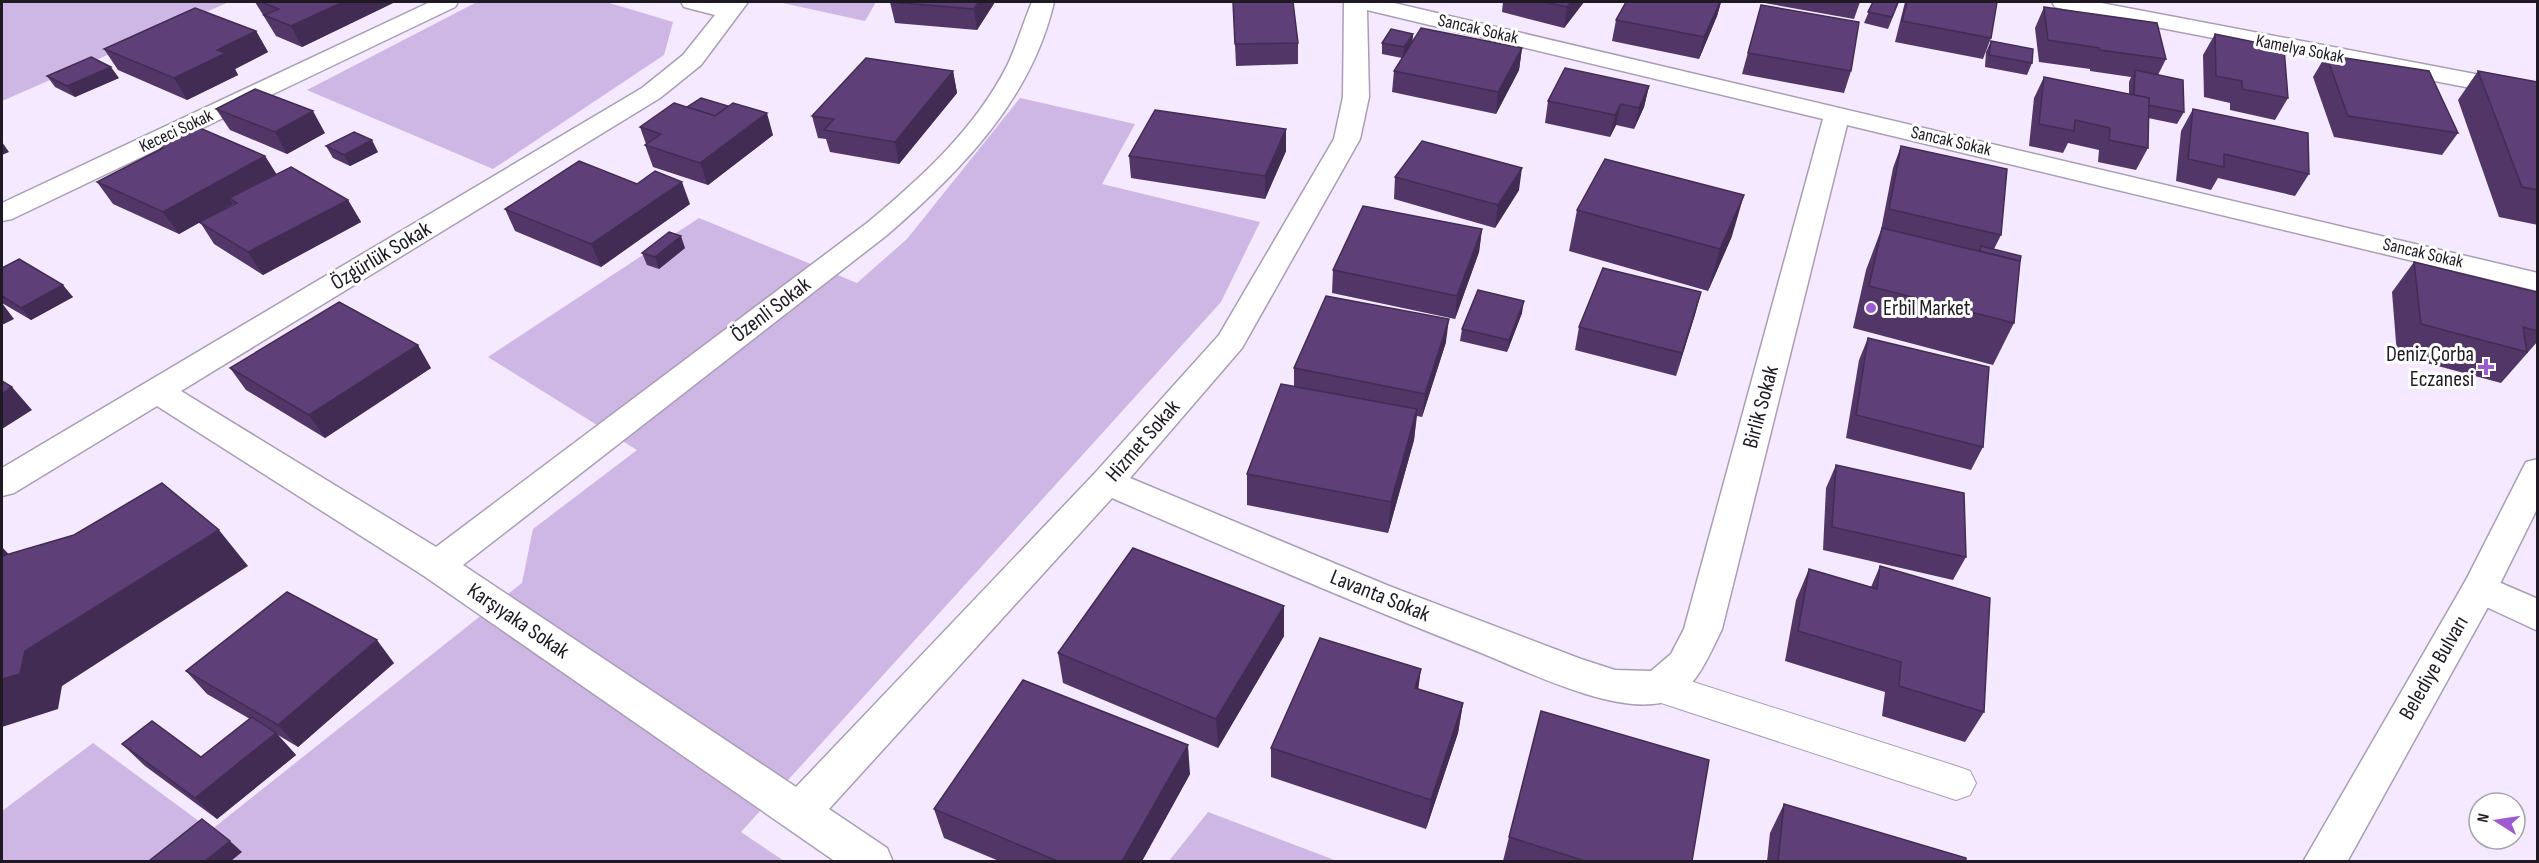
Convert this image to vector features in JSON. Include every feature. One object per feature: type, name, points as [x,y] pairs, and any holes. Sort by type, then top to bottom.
[{"type":"street","name":"Kececi Sokak","points":[[2,213],[447,2]]},
{"type":"street","points":[[692,2],[733,7]]},
{"type":"street","name":"Özenli Sokak","points":[[437,566],[877,229],[940,174],[983,124],[1000,100],[1026,50],[1043,2]]},
{"type":"street","name":"Hizmet Sokak","points":[[800,812],[1107,482],[1231,341],[1343,147],[1352,124],[1356,97],[1355,2]]},
{"type":"street","name":"Sancak Sokak","points":[[1363,2],[2538,282]]},
{"type":"street","name":"Kamelya Sokak","points":[[2063,2],[2538,94]]},
{"type":"street","points":[[2196,2],[2203,30]]},
{"type":"street","name":"Özgürlük Sokak","points":[[2,484],[651,93],[692,60],[733,7]]},
{"type":"street","name":"Birlik Sokak","points":[[1659,687],[1685,665],[1703,628],[1837,114]]},
{"type":"street","name":"Karşıyaka Sokak","points":[[157,391],[437,566],[872,861]]},
{"type":"street","name":"Belediye Bulvarı","points":[[2324,861],[2480,588],[2538,471]]},
{"type":"street","name":"Lavanta Sokak","points":[[1107,482],[1376,596],[1574,673],[1615,686],[1659,687]]},
{"type":"street","points":[[2480,588],[2538,616]]},
{"type":"lane","points":[[1659,687],[1956,783]]},
{"type":"shaded area","points":[[2,2],[229,2],[2,101]]},
{"type":"shaded area","points":[[477,2],[606,2],[673,22],[664,55],[493,169],[307,90]]},
{"type":"shaded area","points":[[778,2],[876,2],[865,21]]},
{"type":"shaded area","points":[[1020,98],[1135,124],[1102,184],[1260,222],[1221,302],[741,832],[784,861],[2,862],[2,811],[93,743],[211,830],[522,583],[533,529],[637,450],[488,357],[699,218],[857,283],[907,239]]},
{"type":"shaded area","points":[[1208,812],[1337,861],[1169,861]]},
{"type":"building","points":[[261,2],[343,2],[291,26],[264,15],[279,9]]},
{"type":"building","points":[[890,2],[979,2],[974,9]]},
{"type":"building","points":[[1233,2],[1293,2],[1298,43],[1235,44]]},
{"type":"building","points":[[1546,2],[1571,2],[1567,7]]},
{"type":"building","points":[[1626,2],[1720,2],[1704,37],[1616,20]]},
{"type":"building","points":[[1873,2],[1898,2],[1892,17],[1868,12]]},
{"type":"building","points":[[1907,2],[1997,2],[1991,38],[1902,21]]},
{"type":"building","points":[[1761,5],[1859,22],[1851,71],[1748,53]]},
{"type":"building","points":[[2044,7],[2157,23],[2166,59],[2048,40]]},
{"type":"building","points":[[195,8],[256,31],[217,50],[226,53],[174,78],[104,49]]},
{"type":"building","points":[[1421,28],[1522,48],[1498,92],[1394,71]]},
{"type":"building","points":[[1391,29],[1413,34],[1404,47],[1382,43]]},
{"type":"building","points":[[2215,34],[2284,48],[2288,98],[2242,89],[2242,81],[2216,76]]},
{"type":"building","points":[[1991,41],[2033,49],[2032,63],[1989,55]]},
{"type":"building","points":[[2326,55],[2429,71],[2458,133],[2348,116]]},
{"type":"building","points":[[91,57],[111,67],[67,86],[47,76]]},
{"type":"building","points":[[866,58],[953,71],[895,142],[824,130],[834,119],[812,116]]},
{"type":"building","points":[[1565,68],[1649,86],[1639,108],[1621,104],[1615,115],[1548,101]]},
{"type":"building","points":[[2135,70],[2183,80],[2184,112],[2148,105],[2149,98],[2134,95]]},
{"type":"building","points":[[2478,71],[2538,82],[2538,190],[2522,187]]},
{"type":"building","points":[[2044,77],[2149,98],[2148,148],[2109,140],[2110,128],[2075,120],[2074,131],[2039,124]]},
{"type":"building","points":[[255,89],[313,111],[275,132],[216,109]]},
{"type":"building","points":[[701,98],[728,106],[715,116],[687,107]]},
{"type":"building","points":[[674,103],[715,116],[733,103],[767,113],[700,163],[645,145],[661,134],[640,127]]},
{"type":"building","points":[[2193,109],[2308,133],[2309,174],[2224,154],[2224,167],[2188,159]]},
{"type":"building","points":[[1155,110],[1286,129],[1265,176],[1129,156]]},
{"type":"building","points":[[195,126],[265,156],[163,212],[97,182],[163,148],[157,145]]},
{"type":"building","points":[[354,132],[372,140],[344,155],[326,146]]},
{"type":"building","points":[[1422,141],[1522,168],[1498,205],[1395,177]]},
{"type":"building","points":[[1901,146],[2007,169],[2001,235],[1889,209]]},
{"type":"building","points":[[1605,159],[1744,195],[1720,249],[1577,210]]},
{"type":"building","points":[[579,161],[637,184],[655,171],[682,182],[591,244],[505,209]]},
{"type":"building","points":[[291,167],[348,200],[248,252],[199,222],[237,203],[229,198]]},
{"type":"building","points":[[1363,206],[1482,229],[1457,296],[1333,270]]},
{"type":"building","points":[[1882,228],[2020,261],[2014,323],[1869,286]]},
{"type":"building","points":[[669,232],[681,236],[655,257],[642,253]]},
{"type":"building","points":[[1981,246],[2021,256],[2020,261],[1980,251]]},
{"type":"building","points":[[19,259],[63,285],[21,308],[2,296],[2,268]]},
{"type":"building","points":[[2414,262],[2537,292],[2538,331],[2523,327],[2527,352],[2421,324]]},
{"type":"building","points":[[1603,268],[1701,292],[1682,353],[1579,327]]},
{"type":"building","points":[[1478,290],[1524,301],[1509,340],[1462,329]]},
{"type":"building","points":[[1326,296],[1449,319],[1425,394],[1294,368]]},
{"type":"building","points":[[339,302],[418,345],[309,415],[230,368]]},
{"type":"building","points":[[1868,338],[1989,367],[1983,447],[1856,415]]},
{"type":"building","points":[[2,381],[12,387],[2,394]]},
{"type":"building","points":[[1281,384],[1417,409],[1391,502],[1247,474]]},
{"type":"building","points":[[1836,465],[1964,493],[1966,557],[1832,527]]},
{"type":"building","points":[[162,483],[219,530],[25,651],[20,674],[2,679],[2,556],[74,535]]},
{"type":"building","points":[[1133,548],[1284,606],[1216,719],[1058,653]]},
{"type":"building","points":[[1880,566],[1990,598],[1984,712],[1899,686],[1901,662],[1798,631],[1809,569],[1877,589]]},
{"type":"building","points":[[287,592],[377,640],[278,725],[186,671]]},
{"type":"building","points":[[1320,638],[1421,669],[1415,688],[1463,703],[1431,800],[1271,748]]},
{"type":"building","points":[[1023,680],[1188,745],[1122,861],[1057,861],[934,809]]},
{"type":"building","points":[[1541,711],[1709,760],[1692,861],[1585,861],[1509,837]]},
{"type":"building","points":[[252,717],[276,733],[195,798],[122,744],[152,721],[201,757]]},
{"type":"building","points":[[1784,804],[1966,858],[1966,861],[1778,861]]},
{"type":"building","points":[[202,819],[230,841],[205,861],[149,861]]},
{"type":"place","name":"Erbil Market","points":[[1871,308]]},
{"type":"place","name":"Deniz Çorba Eczanesi","points":[[2486,367]]}]
